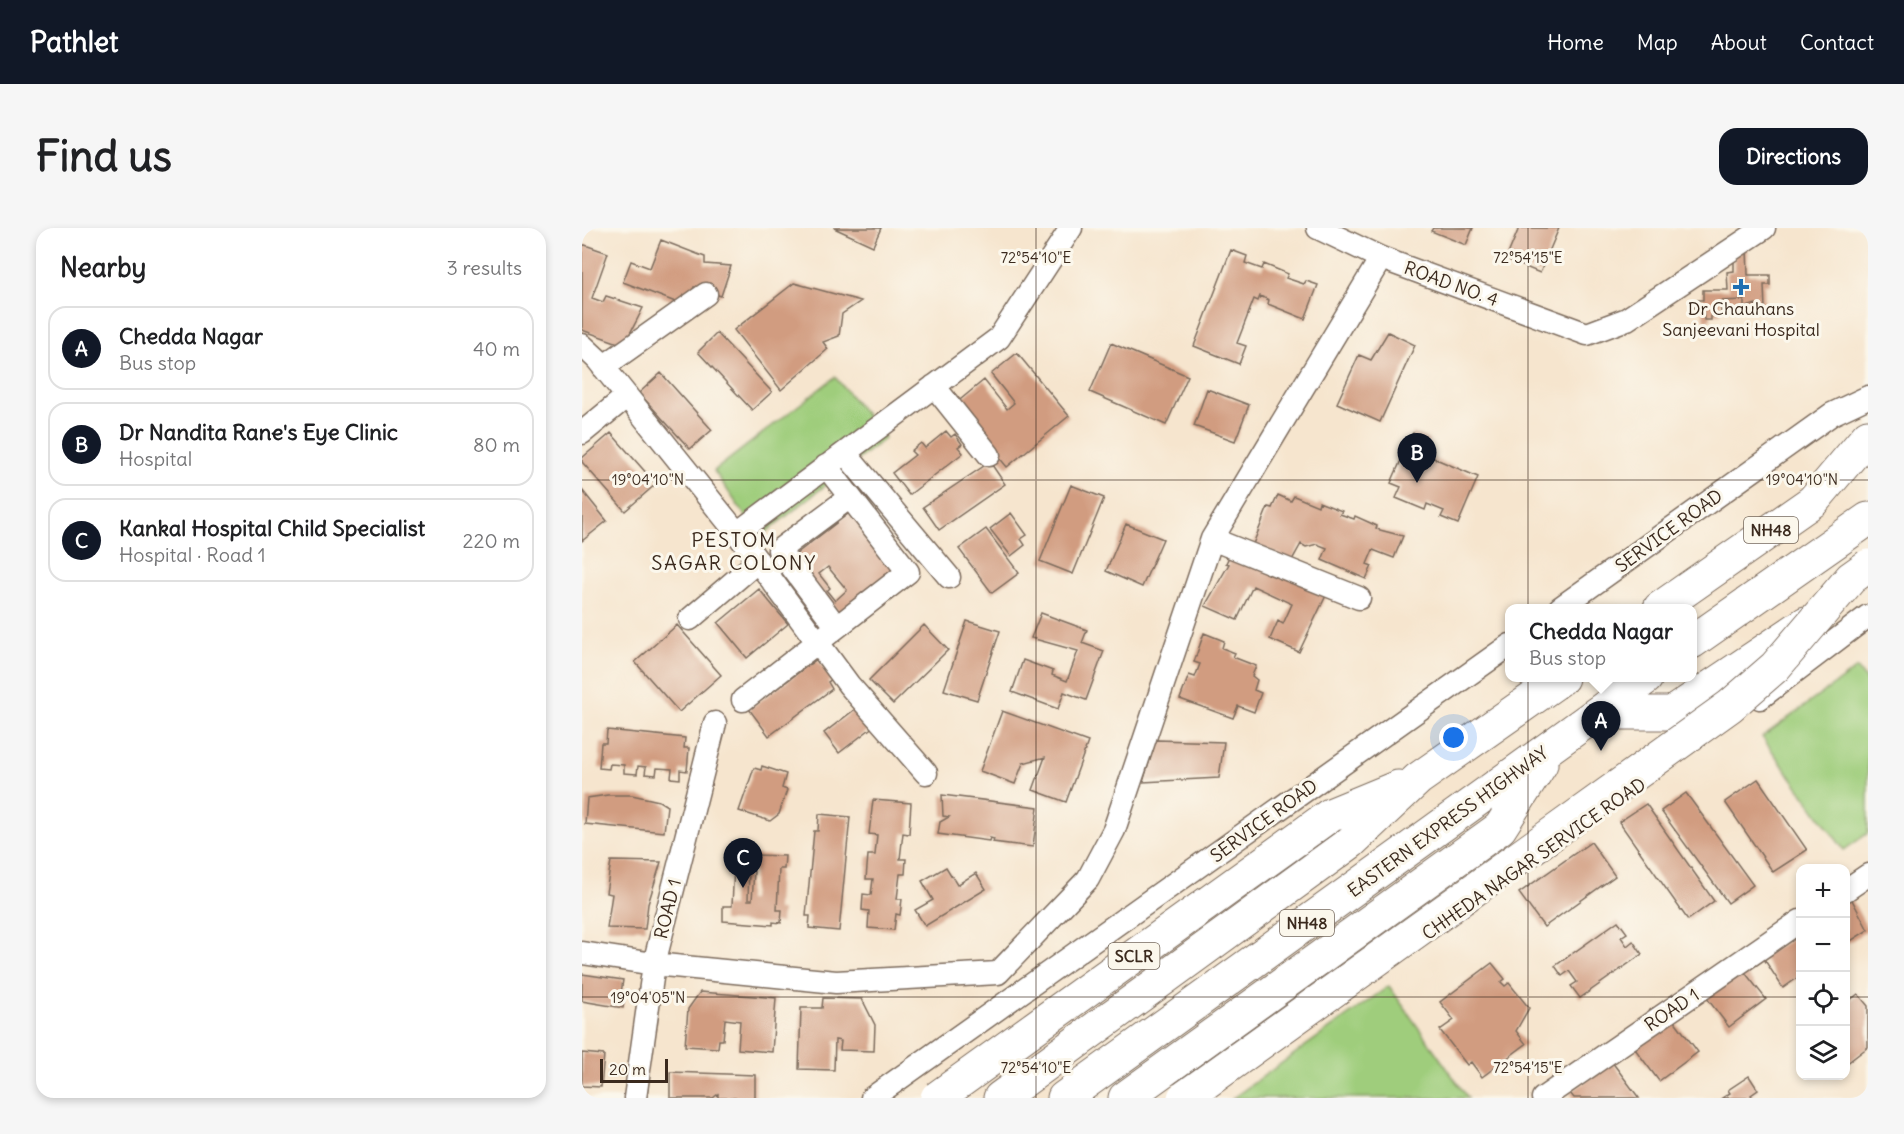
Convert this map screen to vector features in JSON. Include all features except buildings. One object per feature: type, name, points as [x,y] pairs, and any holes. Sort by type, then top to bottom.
[{"type":"highway","name":"NH48","points":[[1667,604],[1813,501],[1868,436]]},
{"type":"highway","name":"NH48","points":[[1697,639],[1868,519]]},
{"type":"highway","points":[[1184,1098],[1730,706],[1775,667],[1851,578],[1868,566]]},
{"type":"highway","points":[[1599,713],[1672,713],[1868,582]]},
{"type":"highway","name":"NH48","points":[[1000,1098],[1351,842],[1418,779],[1556,682]]},
{"type":"highway","name":"NH48","points":[[1599,713],[1641,682]]},
{"type":"highway","name":"EASTERN EXPRESS HIGHWAY","points":[[1064,1098],[1599,713]]},
{"type":"highway","points":[[1125,1098],[1500,828],[1551,748]]},
{"type":"highway","name":"SCLR","points":[[937,1098],[1330,815],[1418,779]]},
{"type":"street","points":[[736,533],[999,338],[1071,228]]},
{"type":"street","name":"ROAD NO. 4","points":[[1318,228],[1381,258],[1587,334],[1627,319],[1764,228]]},
{"type":"street","points":[[582,952],[654,964],[836,982],[998,973],[1088,879],[1114,830],[1212,539],[1381,258]]},
{"type":"street","points":[[603,367],[706,294]]},
{"type":"street","points":[[582,345],[627,396],[758,561],[849,685],[926,773]]},
{"type":"street","points":[[934,386],[989,454]]},
{"type":"street","points":[[582,433],[627,396]]},
{"type":"street","name":"SERVICE ROAD","points":[[1567,604],[1832,414],[1868,397]]},
{"type":"street","points":[[844,453],[949,577]]},
{"type":"street","points":[[743,700],[908,572],[826,466]]},
{"type":"street","points":[[836,626],[779,550],[850,497]]},
{"type":"street","points":[[1212,539],[1359,598]]},
{"type":"street","points":[[690,619],[758,561]]},
{"type":"street","name":"CHHEDA NAGAR SERVICE ROAD","points":[[1198,1098],[1794,674],[1868,616]]},
{"type":"street","name":"SERVICE ROAD","points":[[873,1098],[1505,648]]},
{"type":"street","name":"ROAD 1","points":[[635,1098],[654,964],[715,723]]},
{"type":"street","points":[[1850,887],[1868,875]]},
{"type":"street","name":"ROAD 1","points":[[1543,1098],[1796,924]]},
{"type":"street","points":[[998,973],[1019,996]]},
{"type":"green space","points":[[835,377],[885,438],[760,537],[714,471]]},
{"type":"green space","points":[[1857,668],[1868,683],[1868,833],[1844,850],[1762,737]]},
{"type":"green space","points":[[1389,986],[1468,1098],[1233,1098]]},
{"type":"place","name":"Dr Chauhans Sanjeevani Hospital","points":[[1741,287]]},
{"type":"place","name":"Dr Nandita Rane's Eye Clinic","points":[[1417,483]]},
{"type":"place","name":"Chedda Nagar","points":[[1601,751]]},
{"type":"place","name":"Kankal Hospital Child Specialist","points":[[743,888]]},
{"type":"district","name":"PESTOM SAGAR COLONY","points":[[734,552]]}]
